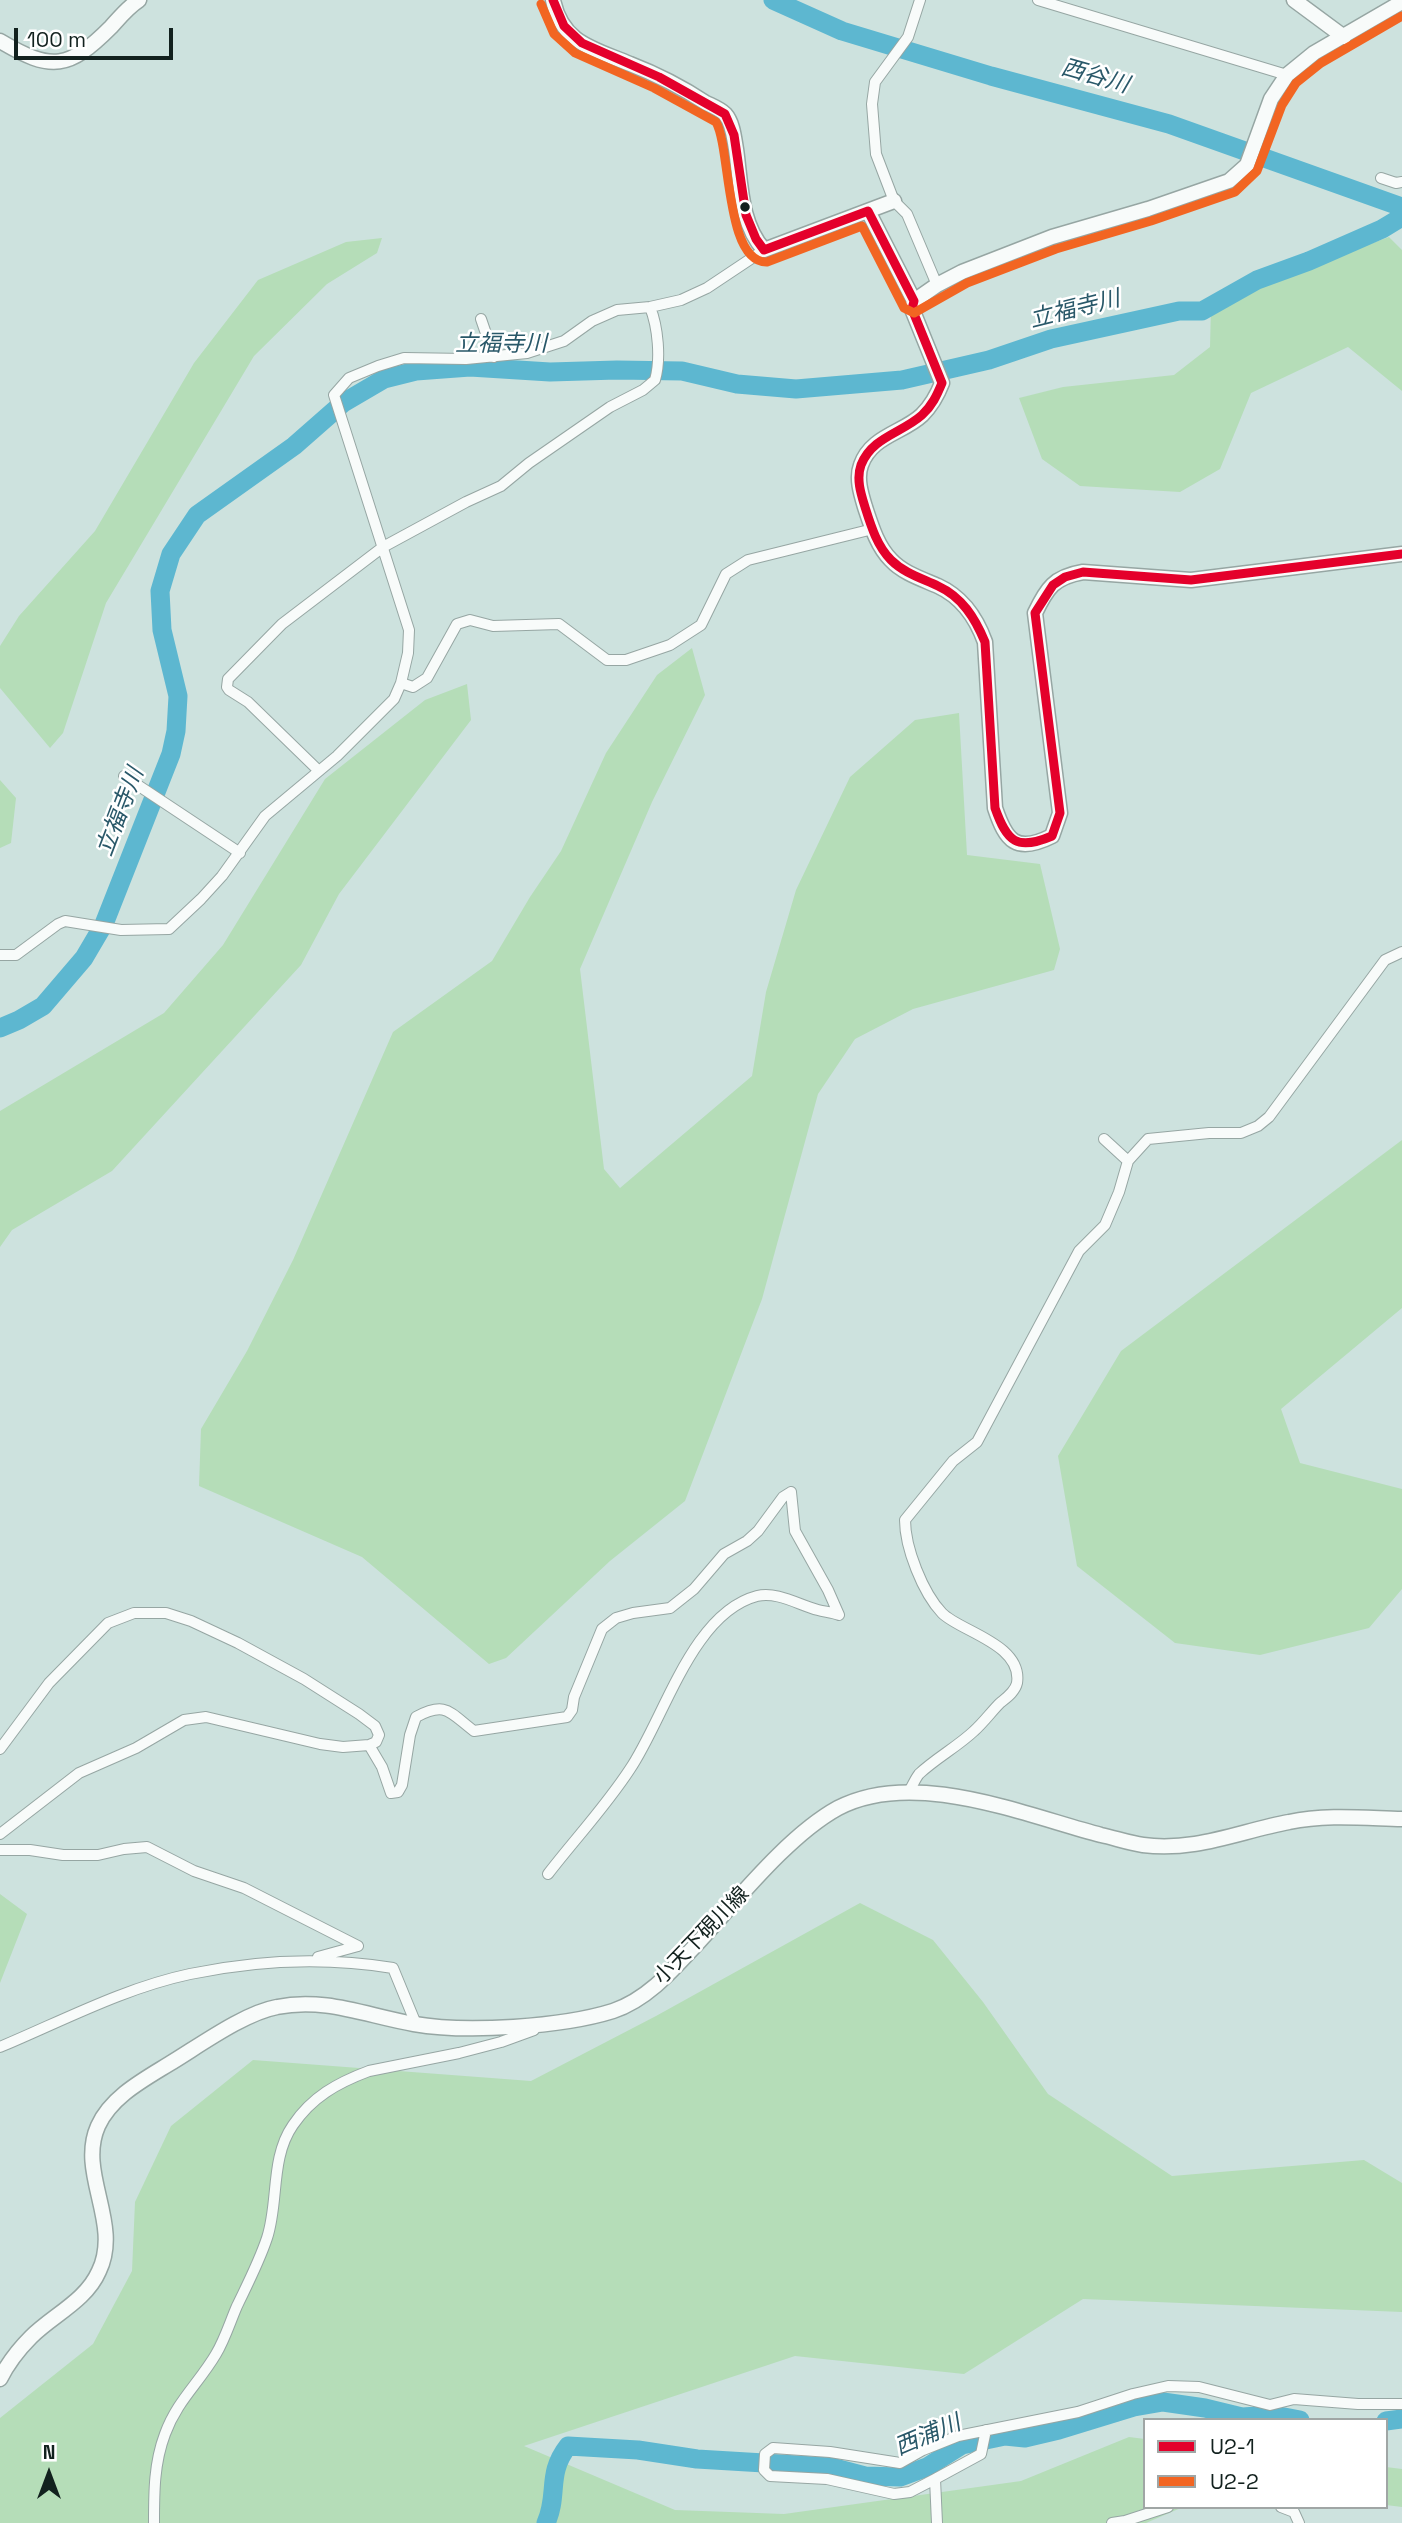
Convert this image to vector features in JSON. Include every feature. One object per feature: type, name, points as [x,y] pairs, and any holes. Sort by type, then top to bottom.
[{"type":"street","points":[[0,41],[25,56],[46,62],[71,60],[89,48],[139,0]]},
{"type":"street","points":[[553,0],[558,18],[568,32],[587,48],[631,64],[695,95],[724,114],[731,124],[734,138],[746,217],[764,250]]},
{"type":"street","points":[[920,0],[908,37],[875,82],[872,104],[876,154],[894,201],[907,214],[937,285]]},
{"type":"street","points":[[1038,0],[1287,75]]},
{"type":"street","points":[[1294,0],[1344,37]]},
{"type":"street","points":[[1402,2],[1314,53],[1287,75],[1271,99],[1247,165],[1230,181],[1148,209],[1052,237],[977,266],[937,285],[915,301],[912,309],[942,383],[934,402],[920,417],[872,446],[861,464],[859,481],[873,529],[891,561],[920,580],[939,586],[961,601],[978,621],[985,642],[995,808],[1003,832],[1012,840],[1025,845],[1052,836],[1060,813],[1035,613],[1050,585],[1068,575],[1083,572],[1191,580],[1402,554]]},
{"type":"street","points":[[1381,178],[1396,183],[1402,182]]},
{"type":"street","points":[[0,955],[16,955],[65,921],[121,930],[169,929],[201,900],[240,853],[265,816],[318,771],[394,699],[408,653],[409,629],[334,396],[349,379],[404,358],[466,359],[527,353],[564,341],[592,321],[617,310],[650,307],[681,300],[707,288],[764,250],[894,201]]},
{"type":"street","points":[[868,211],[915,301]]},
{"type":"street","points":[[318,771],[248,702],[229,690],[227,683],[282,624],[383,547],[466,502],[502,486],[529,463],[655,380],[655,320],[650,307]]},
{"type":"street","points":[[481,319],[494,356]]},
{"type":"street","points":[[401,683],[413,687],[427,678],[457,624],[470,620],[493,626],[559,624],[607,660],[626,660],[670,645],[701,625],[726,573],[748,560],[873,529]]},
{"type":"street","points":[[124,776],[240,853]]},
{"type":"street","points":[[908,1793],[918,1776],[975,1731],[1011,1694],[1017,1683],[1015,1667],[1004,1652],[989,1639],[943,1614],[931,1597],[906,1542],[905,1520],[953,1461],[977,1442],[1079,1251],[1105,1225],[1128,1161],[1148,1139],[1241,1133],[1258,1126],[1269,1117],[1385,960],[1402,952]]},
{"type":"street","points":[[1104,1139],[1128,1161]]},
{"type":"street","points":[[369,1745],[382,1767],[391,1793],[398,1792],[402,1785],[410,1735],[416,1717],[432,1709],[445,1709],[474,1731],[567,1717],[603,1629],[616,1618],[670,1608],[694,1589],[716,1561],[758,1531],[783,1497],[791,1492],[795,1531],[839,1615],[777,1596],[759,1595],[743,1601],[725,1615],[705,1633],[696,1646],[668,1693],[658,1720],[631,1768],[548,1874]]},
{"type":"street","points":[[0,1749],[49,1683],[108,1623],[135,1613],[166,1613],[191,1621],[238,1643],[304,1679],[375,1726],[379,1734],[376,1742],[369,1745],[343,1747],[206,1717],[184,1720],[136,1748],[79,1773],[0,1834]]},
{"type":"street","name":"小天下硯川線","points":[[0,2379],[8,2362],[32,2336],[83,2294],[99,2274],[106,2251],[106,2231],[92,2153],[97,2128],[109,2109],[136,2084],[237,2024],[273,2007],[312,2003],[355,2009],[416,2024],[466,2028],[577,2020],[616,2010],[642,1997],[675,1968],[785,1849],[815,1822],[843,1805],[877,1795],[908,1793],[980,1801],[1143,1845],[1209,1843],[1290,1821],[1328,1817],[1402,1819]]},
{"type":"street","points":[[0,1850],[74,1855],[148,1847],[194,1871],[244,1888],[358,1946],[309,1960]]},
{"type":"street","points":[[0,2047],[110,2000],[179,1977],[251,1965],[309,1960],[393,1968],[416,2024]]},
{"type":"street","points":[[154,2523],[155,2474],[164,2434],[177,2405],[216,2353],[253,2276],[268,2235],[278,2162],[291,2127],[311,2102],[333,2086],[369,2071],[459,2053],[542,2027],[577,2020]]},
{"type":"street","points":[[986,2430],[981,2454],[909,2492],[894,2494],[827,2479],[770,2476],[764,2470],[765,2455],[772,2448],[830,2452],[900,2463],[958,2436],[986,2430],[1078,2412],[1168,2386],[1199,2387],[1270,2405],[1294,2399],[1402,2404]]},
{"type":"street","points":[[935,2479],[937,2523]]},
{"type":"street","points":[[1112,2523],[1162,2509]]},
{"type":"street","points":[[1286,2509],[1294,2512],[1299,2523]]},
{"type":"green space","points":[[1389,237],[1402,250],[1402,391],[1348,347],[1251,393],[1220,469],[1180,492],[1080,486],[1042,459],[1019,398],[1063,387],[1174,375],[1210,347],[1211,307],[1263,283]]},
{"type":"green space","points":[[382,238],[377,253],[327,284],[254,356],[106,603],[63,733],[50,748],[0,688],[0,646],[19,616],[95,531],[194,363],[258,280],[346,242]]},
{"type":"green space","points":[[692,648],[705,695],[652,802],[580,969],[604,1169],[620,1188],[752,1076],[766,992],[796,890],[850,777],[915,720],[959,713],[967,855],[1040,864],[1060,949],[1054,970],[913,1009],[855,1039],[818,1094],[762,1299],[685,1501],[610,1561],[506,1658],[489,1664],[362,1557],[199,1486],[201,1429],[247,1351],[293,1260],[393,1032],[492,961],[561,851],[606,753],[657,675]]},
{"type":"green space","points":[[467,684],[471,720],[339,894],[301,965],[112,1171],[12,1230],[0,1247],[0,1111],[164,1013],[223,945],[325,779],[425,700]]},
{"type":"green space","points":[[0,780],[16,798],[11,843],[0,848]]},
{"type":"green space","points":[[1402,1140],[1402,1308],[1281,1409],[1300,1463],[1402,1489],[1402,1589],[1369,1628],[1260,1655],[1175,1643],[1077,1566],[1058,1456],[1121,1351]]},
{"type":"green space","points":[[0,1894],[27,1914],[0,1983]]},
{"type":"green space","points":[[860,1903],[933,1940],[983,2002],[1048,2094],[1172,2176],[1364,2160],[1402,2183],[1402,2312],[1083,2299],[964,2374],[795,2356],[524,2446],[675,2510],[784,2514],[1021,2481],[1129,2437],[1143,2439],[1143,2509],[1178,2509],[1146,2523],[0,2523],[0,2418],[93,2344],[132,2271],[135,2202],[171,2126],[253,2060],[531,2081],[656,2016]]},
{"type":"green space","points":[[1388,2467],[1402,2469],[1402,2507],[1388,2505]]},
{"type":"waterway","name":"西谷川","points":[[773,0],[842,31],[991,76],[1169,124],[1402,207]]},
{"type":"waterway","name":"立福寺川","points":[[0,1028],[43,1006],[84,958],[104,924],[171,754],[176,731],[178,696],[162,630],[160,591],[171,554],[197,515],[294,446],[343,403],[384,379],[416,371],[470,367],[550,372],[682,371],[737,384],[796,389],[902,380],[989,360],[1051,339],[1179,311],[1202,311],[1257,280],[1309,261],[1382,229],[1402,217]]},
{"type":"waterway","name":"西浦川","points":[[546,2523],[552,2503],[557,2466],[568,2446],[638,2450],[697,2459],[831,2467],[865,2476],[900,2477],[927,2467],[962,2445],[1005,2436],[1025,2438],[1134,2407],[1163,2402],[1242,2417],[1274,2415],[1290,2418]]},
{"type":"waterway","name":"西浦川","points":[[1388,2421],[1402,2419]]},
{"type":"transit line","name":"U2-1","points":[[553,0],[564,26],[582,43],[659,77],[725,114],[734,135],[746,215],[764,250],[868,211],[914,301],[912,309],[942,383],[922,415],[880,442],[866,456],[860,470],[861,492],[872,528],[886,554],[901,568],[954,596],[967,609],[985,642],[995,808],[1004,829],[1015,840],[1030,843],[1052,836],[1060,813],[1035,613],[1053,585],[1065,577],[1083,572],[1191,580],[1402,554]]},
{"type":"transit line","name":"U2-2","points":[[541,4],[554,34],[575,53],[654,88],[716,122],[721,136],[736,225],[743,244],[753,257],[767,262],[862,226],[904,308],[914,313],[967,283],[1056,249],[1151,221],[1235,192],[1257,171],[1282,105],[1296,83],[1321,63],[1402,16]]}]
